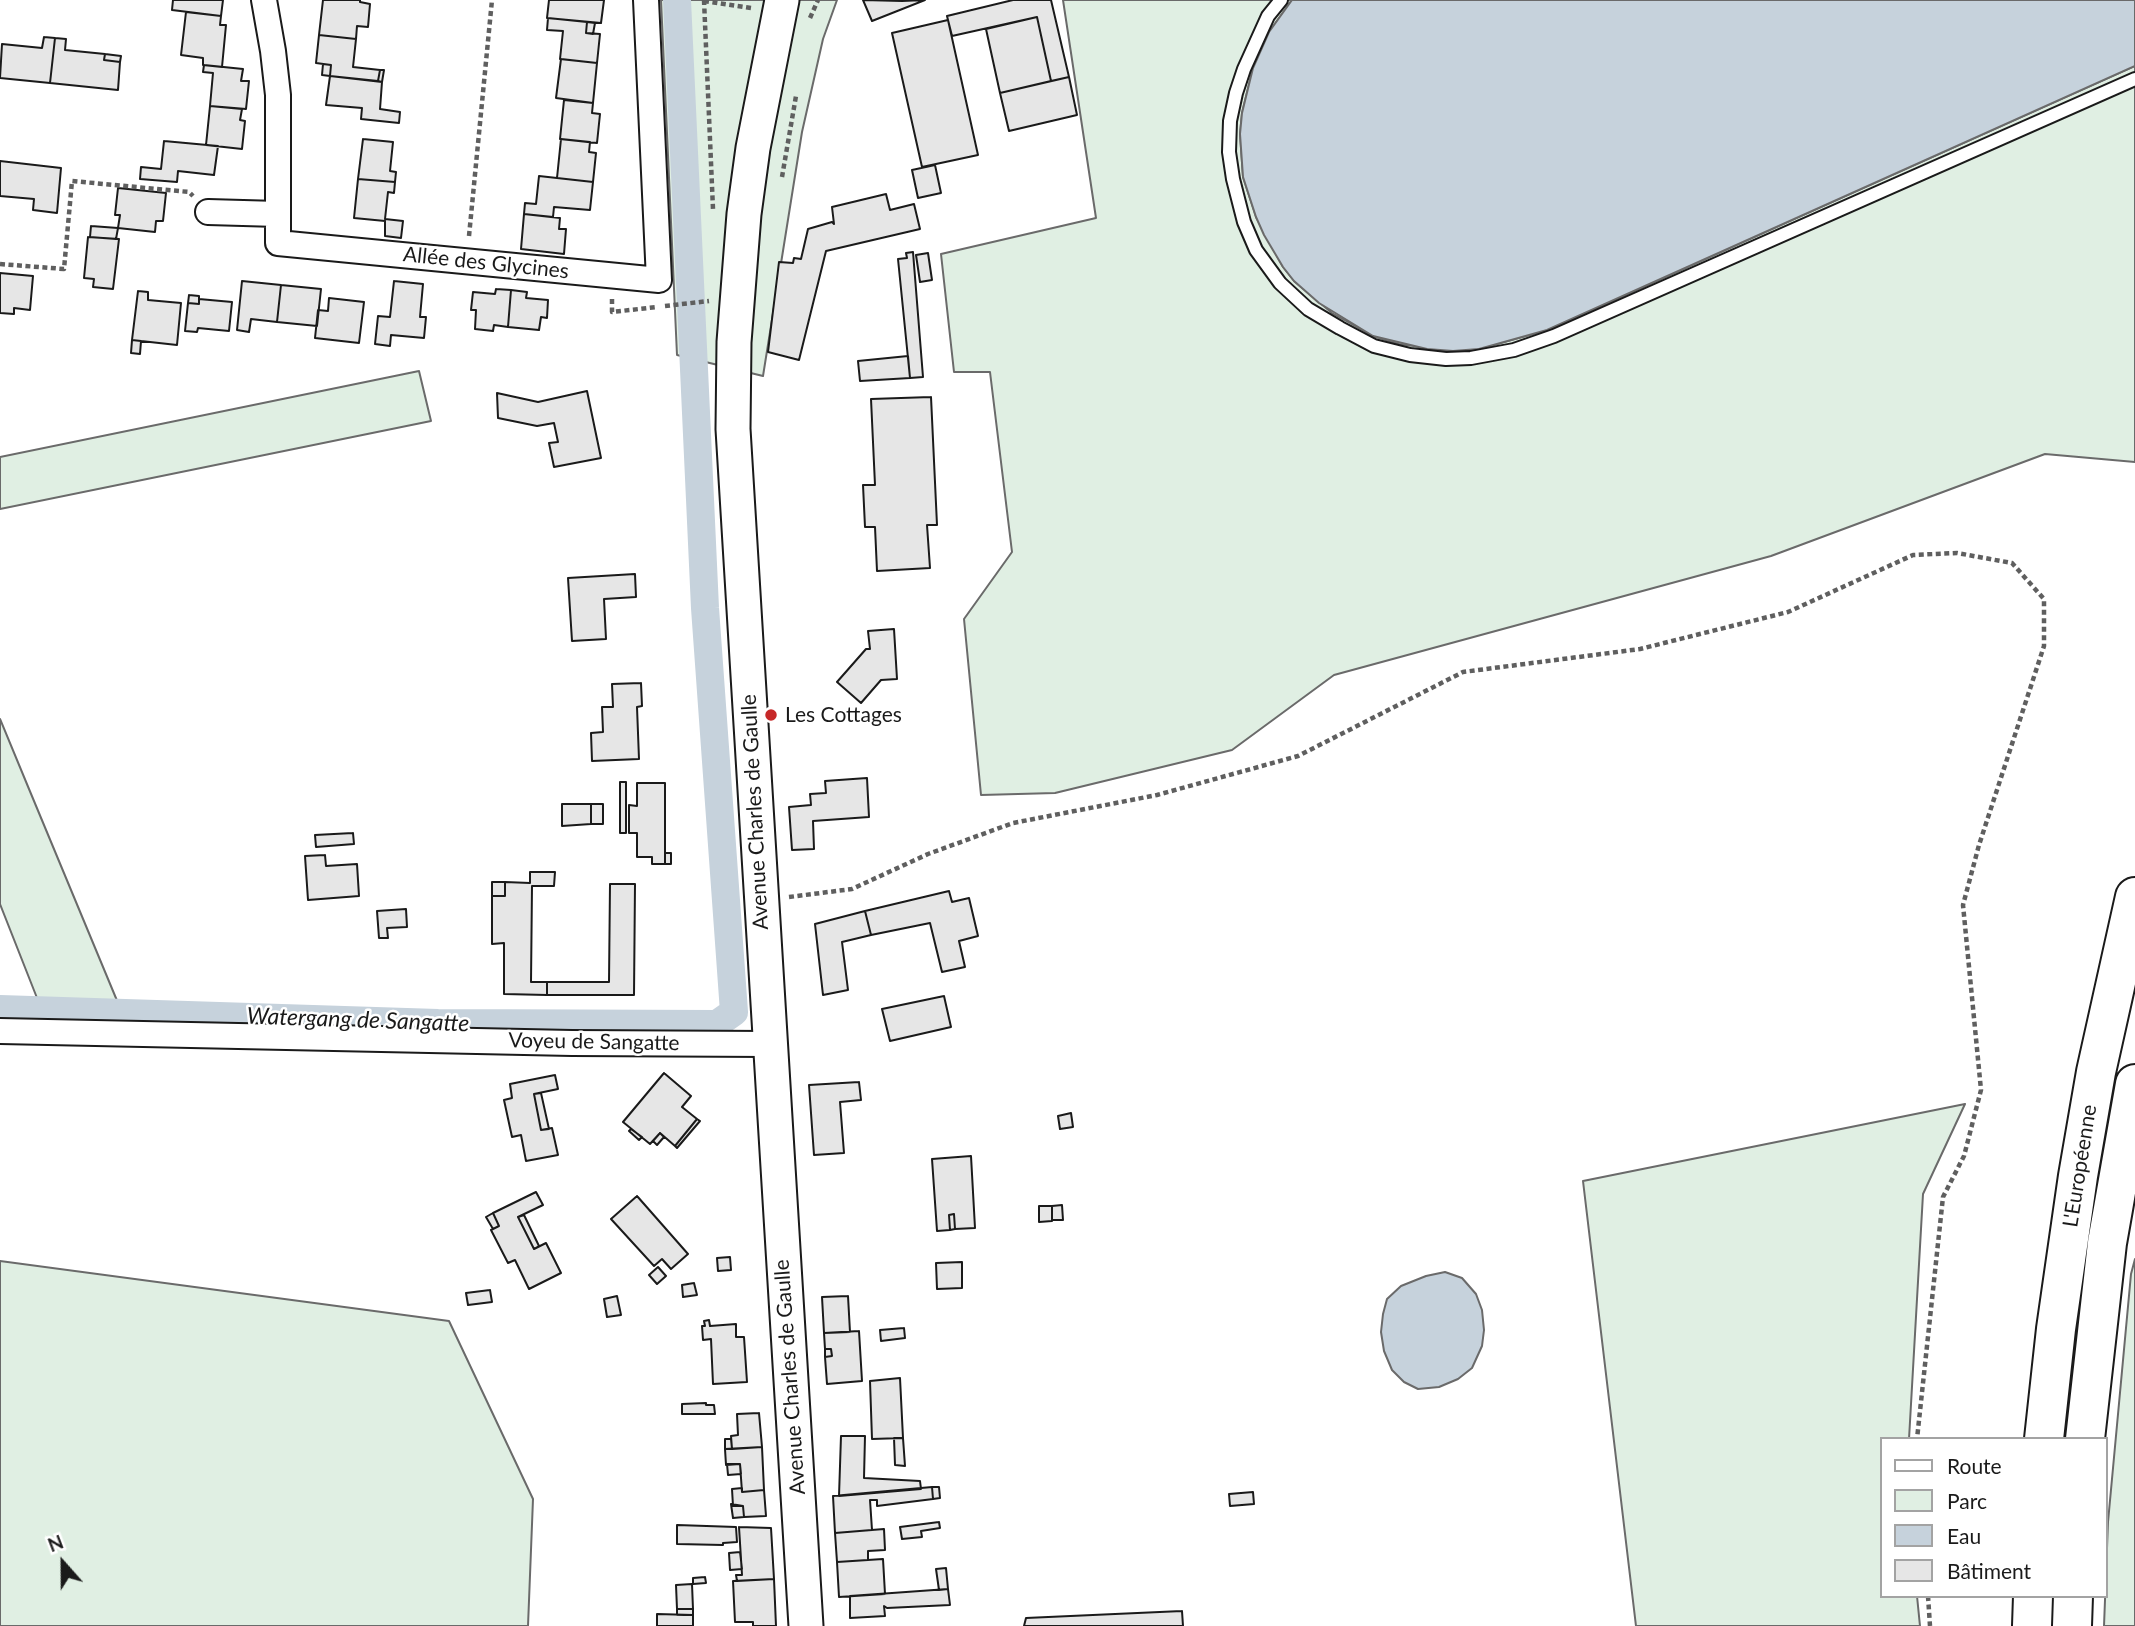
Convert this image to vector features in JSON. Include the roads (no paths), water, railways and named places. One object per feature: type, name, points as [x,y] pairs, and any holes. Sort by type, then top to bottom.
[{"type":"highway","name":"L'Européenne","points":[[2044,1437],[2056,1329],[2078,1176],[2096,1072],[2135,897]]},
{"type":"highway","name":"L'Européenne","points":[[2085,1437],[2107,1243],[2135,1084]]},
{"type":"highway","points":[[2107,1243],[2135,1140]]},
{"type":"highway","points":[[2032,1626],[2033,1598]]},
{"type":"highway","points":[[2073,1598],[2073,1626]]},
{"type":"main road","name":"Avenue Charles de Gaulle","points":[[781,6],[749,178],[736,298],[733,372],[736,510],[806,1626]]},
{"type":"street","name":"Allée des Glycines","points":[[264,0],[272,39],[278,95],[278,243],[659,280],[646,0]]},
{"type":"street","points":[[208,212],[278,215]]},
{"type":"street","name":"Voyeu de Sangatte","points":[[0,1031],[572,1043],[769,1044]]},
{"type":"lane","points":[[1281,0],[1268,16],[1244,69],[1230,121],[1229,152],[1233,179],[1244,222],[1256,250],[1280,282],[1308,309],[1340,328],[1374,345],[1410,355],[1446,359],[1471,358],[1514,350],[1554,336],[2135,79]]},
{"type":"water","points":[[1292,0],[2135,0],[2135,66],[1547,330],[1479,349],[1427,349],[1373,336],[1319,303],[1294,281],[1283,267],[1256,217],[1243,177],[1240,134],[1242,113],[1253,68],[1269,32]]},
{"type":"water","points":[[1445,1272],[1462,1278],[1476,1294],[1482,1310],[1482,1346],[1472,1368],[1458,1379],[1439,1387],[1418,1389],[1404,1382],[1392,1370],[1384,1351],[1381,1332],[1383,1314],[1387,1299],[1401,1286]]},
{"type":"waterway","name":"Watergang de Sangatte","points":[[0,1009],[438,1023],[717,1024],[734,1012],[705,608],[677,0]]},
{"type":"place","name":"Les Cottages","points":[[771,715]]}]
